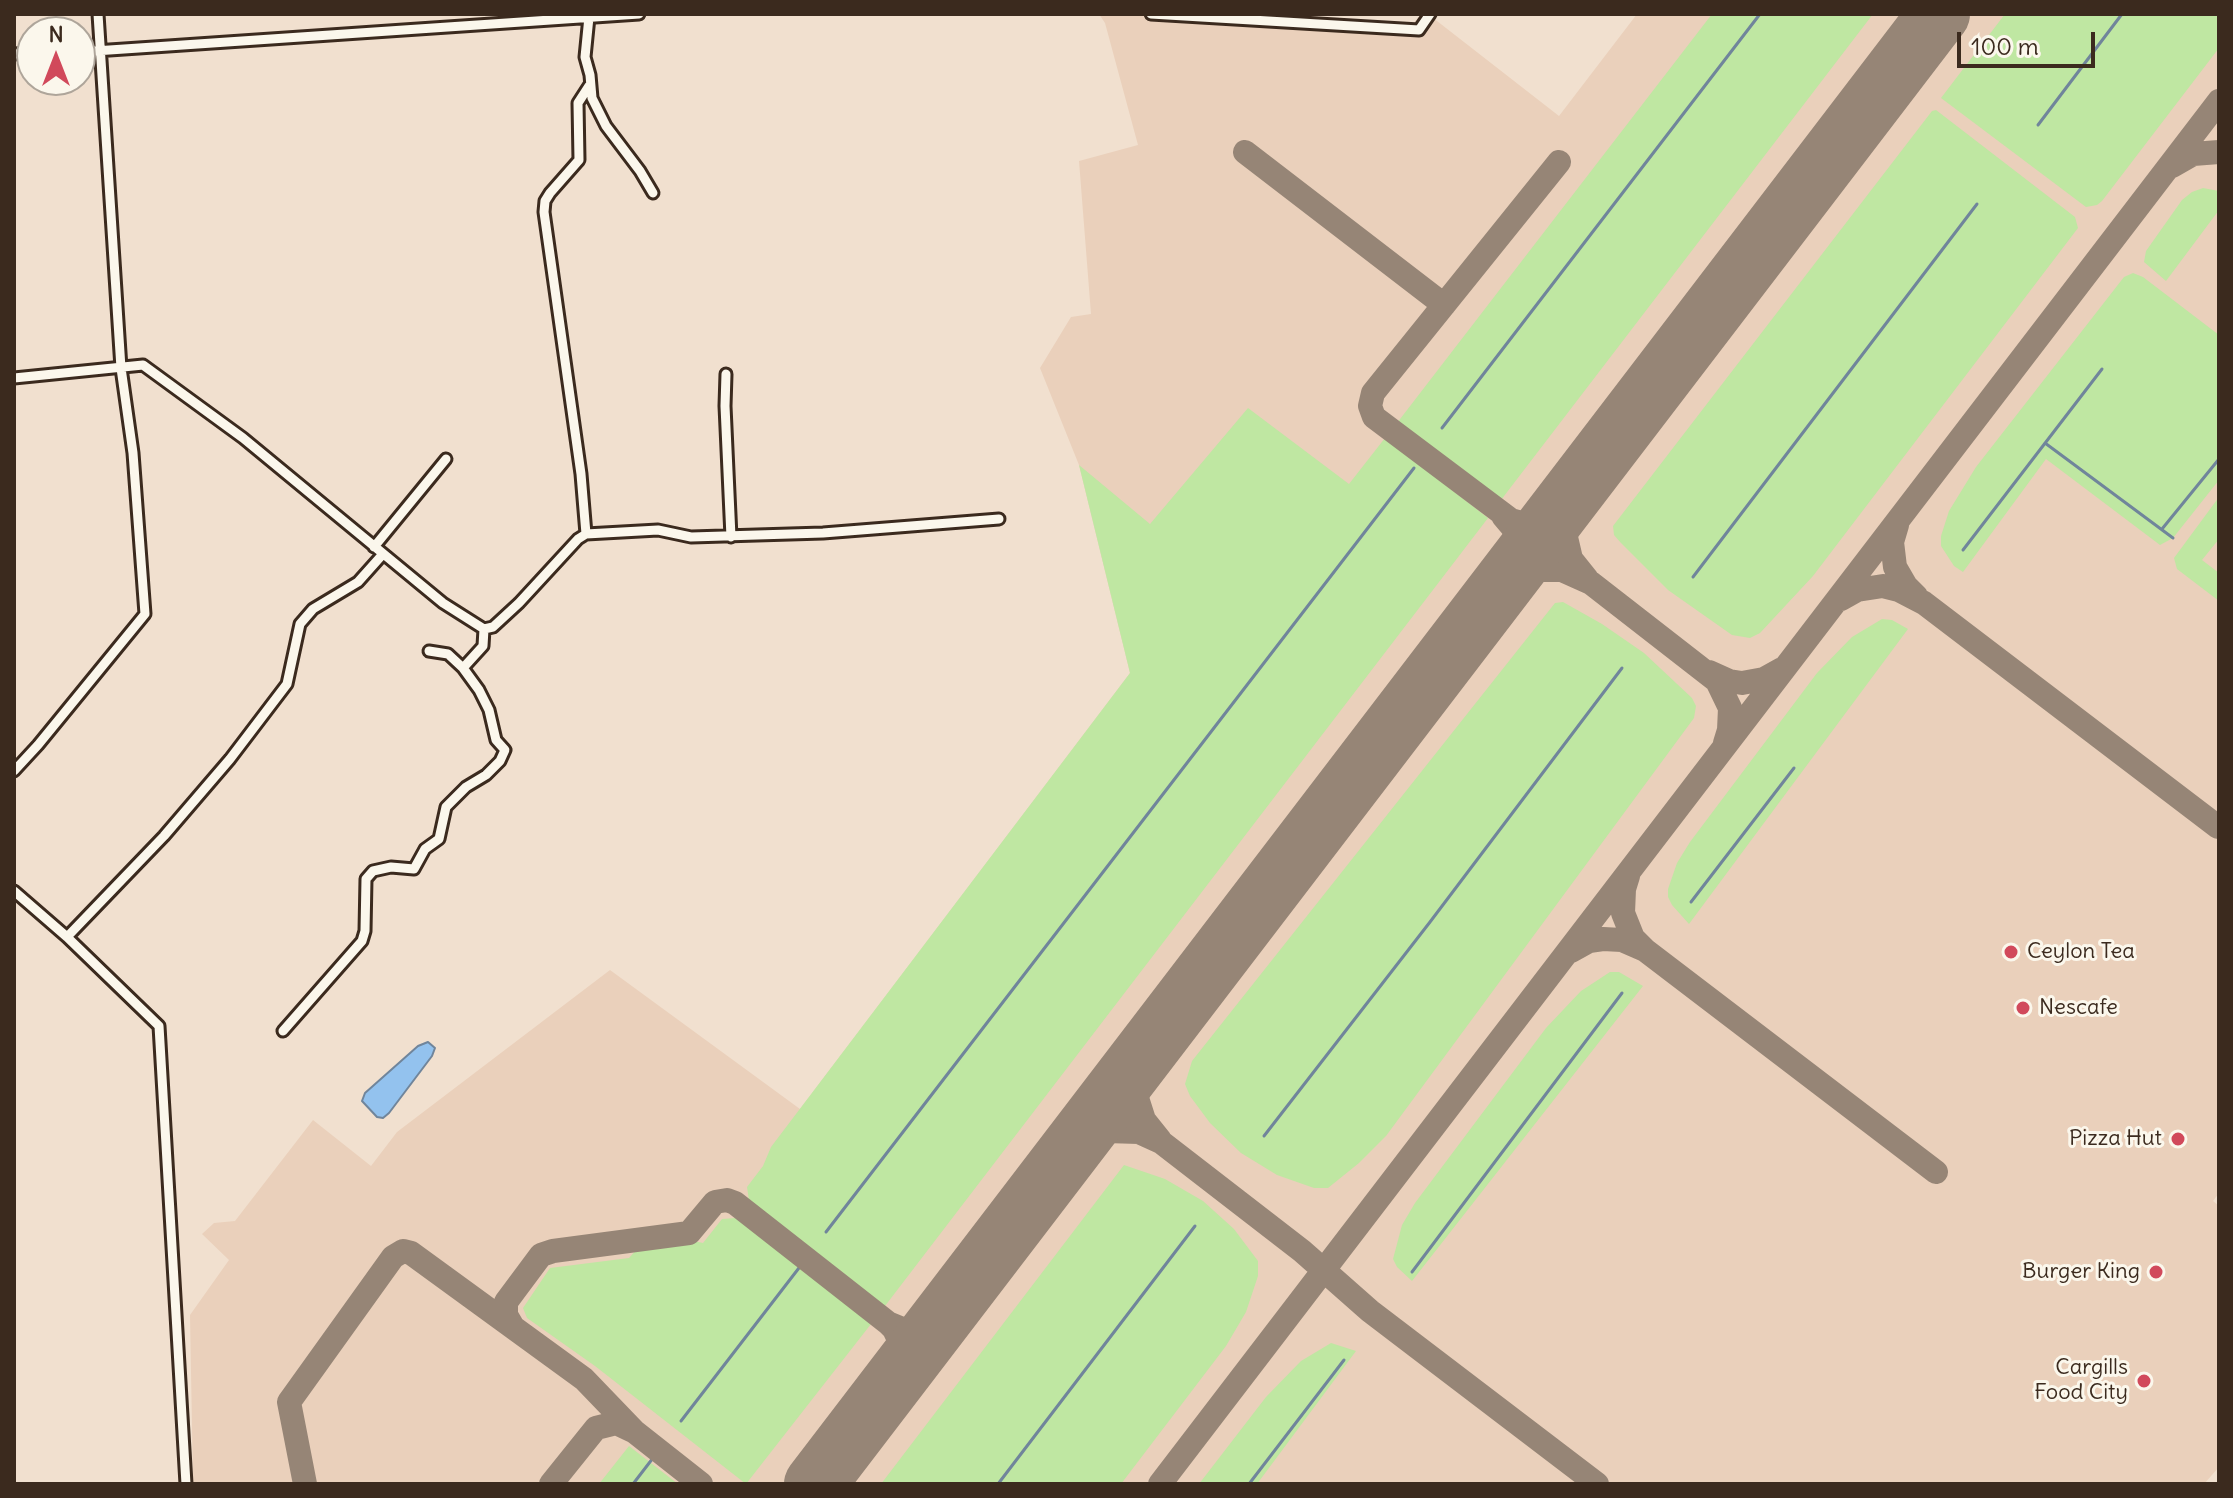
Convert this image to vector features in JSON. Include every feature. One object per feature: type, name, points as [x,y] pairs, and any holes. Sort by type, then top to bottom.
[{"type":"street","points":[[14,771],[145,614],[133,453],[121,368],[98,14]]},
{"type":"street","points":[[96,51],[639,14]]},
{"type":"street","points":[[1151,14],[1419,30],[1430,14]]},
{"type":"street","points":[[589,17],[585,57],[592,98],[606,126],[653,193]]},
{"type":"street","points":[[586,534],[581,474],[544,212],[550,193],[579,160],[578,103],[589,86]]},
{"type":"street","points":[[14,378],[143,365],[243,438],[443,603],[484,629],[493,627],[519,603],[586,534],[658,530],[691,537],[731,537],[999,519]]},
{"type":"street","points":[[726,374],[731,537]]},
{"type":"street","points":[[67,937],[158,842],[230,759],[287,684],[300,624],[313,609],[358,582],[446,459]]},
{"type":"street","points":[[463,668],[483,646],[484,629]]},
{"type":"street","points":[[283,1031],[362,941],[366,879],[373,871],[391,867],[414,869],[425,849],[439,839],[446,807],[466,787],[486,775],[500,761],[505,750],[496,740],[489,710],[479,690],[463,668],[448,654],[429,651]]},
{"type":"street","points":[[14,891],[67,937],[159,1026],[186,1484]]},
{"type":"shaded area","points":[[1099,14],[1274,14],[1413,24],[1421,14],[1428,14],[1559,116],[1637,14],[2219,14],[2219,1193],[2213,1201],[2219,1206],[2219,1467],[2204,1484],[193,1484],[190,1315],[229,1260],[202,1234],[214,1223],[235,1221],[313,1120],[371,1166],[397,1132],[610,970],[800,1109],[1130,673],[1079,465],[1040,368],[1071,317],[1091,314],[1079,161],[1138,145],[1105,23]]},
{"type":"green space","points":[[1712,14],[1873,14],[1501,500],[1397,423]]},
{"type":"green space","points":[[2005,14],[2219,14],[2219,48],[2102,201],[2086,207],[1941,98]]},
{"type":"green space","points":[[1936,110],[2075,217],[2078,228],[1813,576],[1760,633],[1750,638],[1732,635],[1668,590],[1614,535],[1613,526],[1932,111]]},
{"type":"green space","points":[[2203,188],[2219,191],[2219,210],[2166,281],[2144,262],[2146,251],[2182,200]]},
{"type":"green space","points":[[2133,273],[2143,277],[2219,335],[2219,480],[2173,538],[2160,545],[2046,459],[1963,572],[1954,566],[1941,546],[1949,511],[1976,467],[2124,277]]},
{"type":"green space","points":[[1248,408],[1349,484],[1385,438],[1488,518],[885,1306],[749,1200],[747,1187],[763,1166],[771,1147],[1130,673],[1079,465],[1150,524]]},
{"type":"green space","points":[[2219,497],[2219,539],[2202,560],[2219,573],[2219,601],[2177,569],[2174,558]]},
{"type":"green space","points":[[1563,602],[1644,653],[1692,698],[1696,706],[1694,718],[1386,1136],[1328,1188],[1314,1188],[1277,1175],[1241,1153],[1210,1123],[1185,1084],[1192,1061],[1555,603]]},
{"type":"green space","points":[[1882,619],[1892,620],[1908,629],[1689,924],[1672,905],[1668,889],[1677,863],[1690,842],[1817,673],[1852,637]]},
{"type":"green space","points":[[1610,972],[1619,972],[1643,986],[1412,1281],[1393,1259],[1402,1225],[1415,1203],[1546,1028],[1581,991]]},
{"type":"green space","points":[[1124,1165],[1165,1179],[1203,1201],[1234,1229],[1258,1261],[1258,1276],[1246,1312],[1226,1346],[1121,1484],[881,1484]]},
{"type":"green space","points":[[736,1218],[871,1324],[746,1484],[595,1366],[527,1318],[523,1308],[550,1268],[629,1258],[637,1249],[694,1241],[703,1243],[722,1219]]},
{"type":"green space","points":[[1331,1343],[1356,1351],[1257,1484],[1199,1484],[1266,1397],[1301,1361]]},
{"type":"green space","points":[[629,1446],[678,1484],[599,1484]]},
{"type":"water","points":[[428,1042],[435,1048],[432,1056],[389,1113],[383,1118],[377,1117],[362,1101],[365,1093],[418,1046]]},
{"type":"waterway","points":[[1442,428],[1760,14]]},
{"type":"waterway","points":[[2038,125],[2122,14]]},
{"type":"waterway","points":[[1693,577],[1977,204]]},
{"type":"waterway","points":[[1963,550],[2102,369]]},
{"type":"waterway","points":[[2045,443],[2173,538]]},
{"type":"waterway","points":[[2162,529],[2219,459]]},
{"type":"waterway","points":[[826,1232],[1414,468]]},
{"type":"waterway","points":[[1264,1136],[1622,668]]},
{"type":"waterway","points":[[1691,902],[1794,768]]},
{"type":"waterway","points":[[1412,1272],[1622,993]]},
{"type":"waterway","points":[[998,1484],[1195,1226]]},
{"type":"waterway","points":[[681,1421],[802,1264]]},
{"type":"waterway","points":[[1249,1484],[1344,1360]]},
{"type":"waterway","points":[[633,1484],[653,1458]]},
{"type":"taxiway","points":[[1160,1484],[2219,101]]},
{"type":"taxiway","points":[[1245,152],[1444,305]]},
{"type":"taxiway","points":[[2172,166],[2193,154],[2219,152]]},
{"type":"taxiway","points":[[1559,162],[1373,393],[1370,406],[1374,417],[1511,520],[1538,524],[1560,509]]},
{"type":"taxiway","points":[[1575,491],[1568,505],[1565,533],[1571,559],[1587,579]]},
{"type":"taxiway","points":[[1503,516],[1514,529],[1518,541],[1519,557],[1514,568]]},
{"type":"taxiway","points":[[1897,525],[1892,542],[1895,567],[1916,596]]},
{"type":"taxiway","points":[[1499,590],[1521,575],[1539,570],[1562,570],[1591,583],[1717,681],[1730,708],[1725,743]]},
{"type":"taxiway","points":[[1841,599],[1857,590],[1883,586],[1899,590],[1924,603],[2218,827]]},
{"type":"taxiway","points":[[1709,672],[1742,683],[1764,679],[1782,669]]},
{"type":"taxiway","points":[[1628,876],[1623,913],[1633,938],[1644,949]]},
{"type":"taxiway","points":[[1571,951],[1589,941],[1603,939],[1622,940],[1645,950],[1936,1172]]},
{"type":"taxiway","points":[[1152,1043],[1138,1068],[1136,1095],[1144,1120],[1160,1140]]},
{"type":"taxiway","points":[[1067,1154],[1086,1138],[1106,1131],[1139,1132],[1161,1142],[1302,1251],[1370,1311],[1597,1484]]},
{"type":"taxiway","points":[[513,1327],[506,1315],[506,1302],[541,1255],[689,1233],[715,1202],[727,1200],[735,1203],[894,1329],[903,1348],[903,1360],[896,1378]]},
{"type":"taxiway","points":[[305,1484],[289,1402],[393,1257],[403,1251],[411,1253],[584,1379],[635,1432],[701,1484]]},
{"type":"taxiway","points":[[888,1323],[905,1330],[918,1330],[944,1315]]},
{"type":"taxiway","points":[[551,1484],[596,1428],[616,1423],[635,1432]]},
{"type":"runway","points":[[815,1484],[1939,14]]},
{"type":"place","name":"Ceylon Tea","points":[[2011,952]]},
{"type":"place","name":"Nescafe","points":[[2023,1008]]},
{"type":"place","name":"Pizza Hut","points":[[2178,1139]]},
{"type":"place","name":"Burger King","points":[[2156,1272]]},
{"type":"place","name":"Cargills Food City","points":[[2144,1381]]}]
